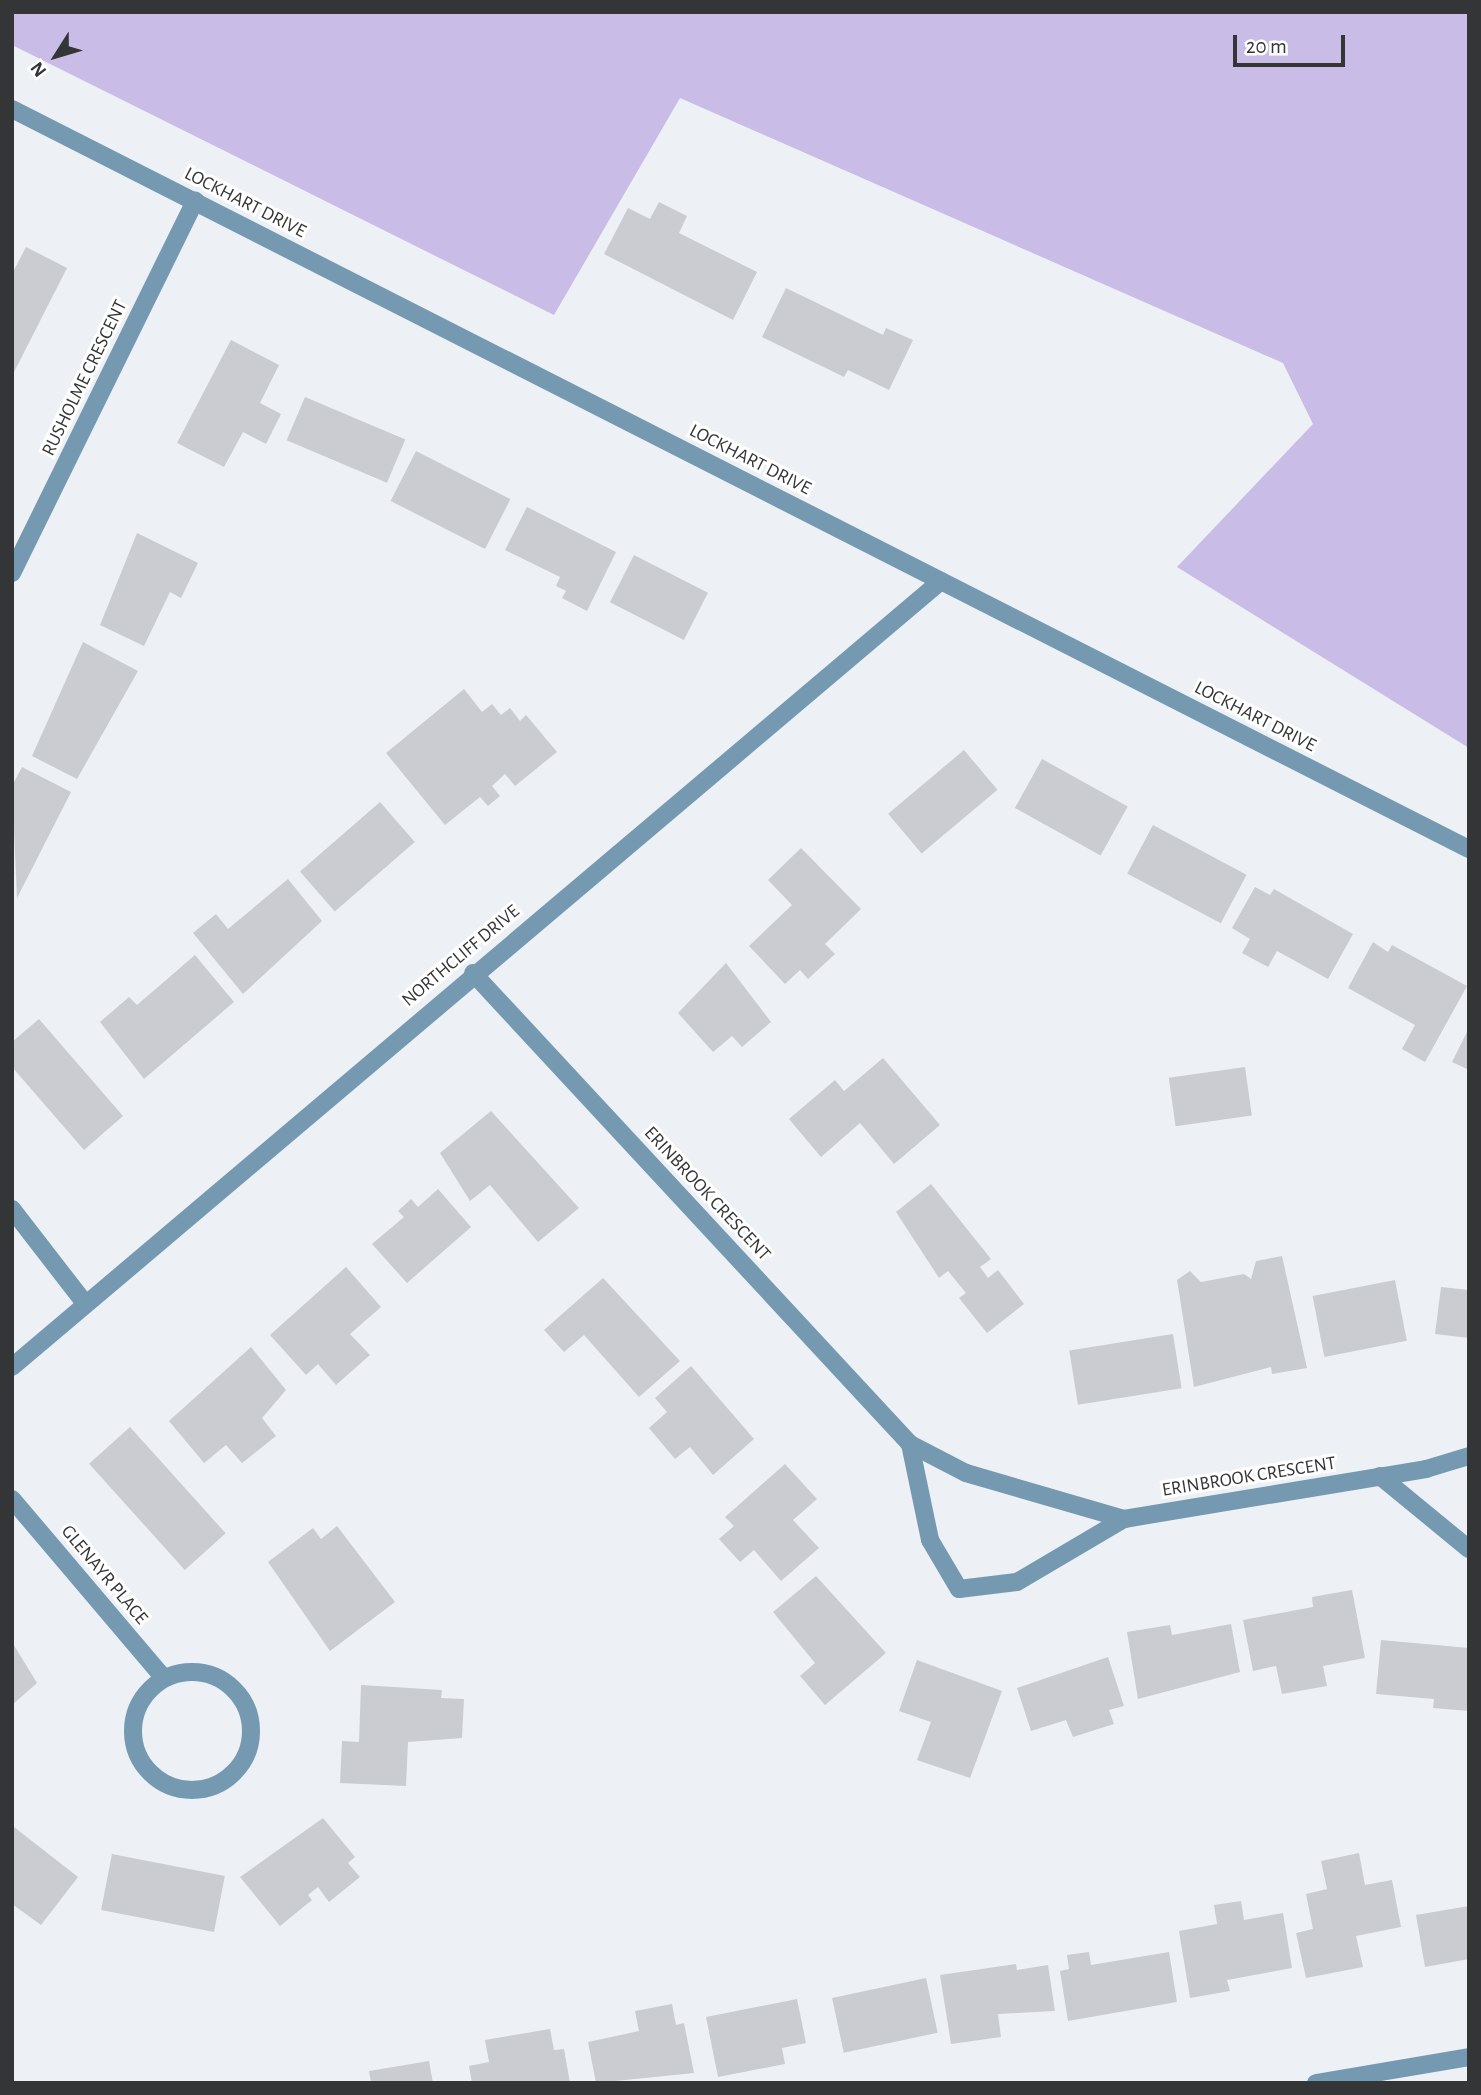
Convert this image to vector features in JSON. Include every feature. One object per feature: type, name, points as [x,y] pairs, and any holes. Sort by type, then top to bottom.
[{"type":"street","name":"LOCKHART DRIVE","points":[[12,109],[1469,849]]},
{"type":"street","name":"RUSHOLME CRESCENT","points":[[12,573],[195,201]]},
{"type":"street","name":"NORTHCLIFF DRIVE","points":[[12,1367],[473,973],[941,580]]},
{"type":"street","name":"ERINBROOK CRESCENT","points":[[473,973],[910,1444],[966,1473],[1124,1518]]},
{"type":"street","points":[[12,1209],[85,1302]]},
{"type":"street","name":"ERINBROOK CRESCENT","points":[[910,1444],[930,1540],[959,1589],[1017,1582],[1124,1518],[1380,1476],[1469,1455]]},
{"type":"street","points":[[1380,1476],[1469,1549]]},
{"type":"street","name":"GLENAYR PLACE","points":[[12,1499],[164,1678]]},
{"type":"street","points":[[198,1671],[217,1676],[246,1704],[252,1724],[243,1763],[212,1787],[172,1787],[142,1763],[134,1746],[137,1708],[164,1678],[198,1671]]},
{"type":"street","points":[[1316,2083],[1469,2057]]},
{"type":"shaded area","points":[[12,12],[1469,12],[1469,748],[1177,567],[1313,424],[1283,363],[680,98],[554,315],[12,45]]},
{"type":"building","points":[[659,202],[687,216],[679,233],[757,272],[733,320],[604,254],[628,208],[650,219]]},
{"type":"building","points":[[26,247],[67,268],[12,376],[12,274]]},
{"type":"building","points":[[786,288],[883,335],[886,328],[913,340],[889,390],[848,370],[844,377],[762,337]]},
{"type":"building","points":[[231,340],[279,365],[260,403],[281,414],[266,444],[243,432],[224,467],[177,443]]},
{"type":"building","points":[[305,397],[405,440],[387,483],[287,440]]},
{"type":"building","points":[[416,451],[510,499],[485,549],[391,501]]},
{"type":"building","points":[[527,507],[616,552],[587,611],[562,598],[566,591],[556,586],[560,577],[505,550]]},
{"type":"building","points":[[137,533],[198,563],[181,598],[170,592],[144,646],[100,625]]},
{"type":"building","points":[[634,555],[708,593],[684,640],[610,602]]},
{"type":"building","points":[[83,642],[138,671],[77,779],[32,756]]},
{"type":"building","points":[[464,689],[482,712],[492,704],[501,715],[510,708],[520,721],[526,715],[557,752],[515,786],[505,774],[492,786],[500,796],[488,806],[480,797],[445,825],[386,753]]},
{"type":"building","points":[[964,750],[997,790],[922,853],[888,814]]},
{"type":"building","points":[[1042,759],[1128,807],[1101,855],[1015,808]]},
{"type":"building","points":[[22,767],[71,792],[17,898],[12,786]]},
{"type":"building","points":[[380,802],[415,842],[335,912],[300,872]]},
{"type":"building","points":[[1153,825],[1247,875],[1221,923],[1127,874]]},
{"type":"building","points":[[801,848],[861,909],[825,944],[835,954],[808,979],[800,970],[785,984],[749,946],[792,905],[768,880]]},
{"type":"building","points":[[288,879],[322,921],[243,994],[193,933],[216,914],[228,929]]},
{"type":"building","points":[[1255,887],[1270,895],[1274,889],[1353,934],[1328,979],[1277,951],[1268,967],[1242,953],[1250,939],[1232,928]]},
{"type":"building","points":[[1373,942],[1388,952],[1392,945],[1467,986],[1425,1062],[1402,1049],[1415,1025],[1348,988]]},
{"type":"building","points":[[195,955],[234,1002],[144,1079],[100,1022],[129,997],[137,1005]]},
{"type":"building","points":[[726,963],[771,1022],[742,1047],[732,1036],[713,1052],[678,1013]]},
{"type":"building","points":[[39,1019],[123,1116],[84,1150],[12,1067],[12,1042]]},
{"type":"building","points":[[1469,1028],[1469,1070],[1452,1062]]},
{"type":"building","points":[[883,1058],[940,1125],[894,1164],[860,1123],[821,1157],[789,1119],[835,1080],[844,1091]]},
{"type":"building","points":[[1245,1067],[1252,1116],[1176,1126],[1169,1078]]},
{"type":"building","points":[[491,1111],[579,1208],[538,1242],[490,1185],[470,1201],[440,1153]]},
{"type":"building","points":[[931,1184],[991,1259],[980,1267],[988,1278],[998,1270],[1024,1304],[987,1333],[959,1298],[966,1293],[948,1271],[939,1278],[896,1212]]},
{"type":"building","points":[[438,1189],[471,1227],[407,1283],[372,1244],[404,1217],[398,1211],[411,1199],[418,1207]]},
{"type":"building","points":[[1282,1256],[1307,1368],[1272,1374],[1271,1367],[1194,1387],[1177,1280],[1190,1271],[1201,1282],[1244,1274],[1251,1279],[1256,1261]]},
{"type":"building","points":[[346,1267],[381,1307],[350,1334],[370,1355],[336,1385],[318,1364],[306,1375],[270,1335]]},
{"type":"building","points":[[603,1278],[680,1361],[639,1397],[584,1335],[564,1352],[544,1330]]},
{"type":"building","points":[[1395,1280],[1407,1341],[1324,1357],[1313,1296]]},
{"type":"building","points":[[1441,1287],[1469,1290],[1469,1338],[1435,1334]]},
{"type":"building","points":[[1173,1334],[1182,1388],[1078,1405],[1069,1350]]},
{"type":"building","points":[[251,1347],[286,1390],[262,1418],[276,1436],[242,1463],[226,1445],[204,1463],[169,1421]]},
{"type":"building","points":[[691,1366],[754,1439],[713,1475],[690,1447],[675,1459],[649,1428],[667,1412],[655,1398]]},
{"type":"building","points":[[130,1427],[226,1533],[185,1570],[89,1464]]},
{"type":"building","points":[[785,1464],[817,1499],[793,1520],[819,1548],[781,1581],[754,1550],[740,1562],[719,1539],[734,1526],[725,1517]]},
{"type":"building","points":[[337,1526],[395,1602],[330,1651],[268,1562],[313,1528],[321,1539]]},
{"type":"building","points":[[816,1576],[886,1653],[825,1705],[800,1676],[815,1663],[773,1612]]},
{"type":"building","points":[[1352,1590],[1365,1658],[1323,1666],[1327,1686],[1282,1694],[1276,1666],[1253,1671],[1243,1620],[1313,1607],[1312,1597]]},
{"type":"building","points":[[1231,1624],[1240,1672],[1138,1699],[1127,1632],[1170,1625],[1172,1635]]},
{"type":"building","points":[[1381,1640],[1469,1648],[1469,1711],[1433,1708],[1434,1699],[1376,1694]]},
{"type":"building","points":[[12,1642],[37,1683],[12,1705]]},
{"type":"building","points":[[1108,1657],[1124,1706],[1109,1710],[1114,1724],[1073,1737],[1066,1720],[1031,1731],[1017,1688]]},
{"type":"building","points":[[917,1660],[1002,1691],[970,1778],[917,1760],[931,1722],[899,1711]]},
{"type":"building","points":[[361,1685],[442,1690],[441,1698],[464,1699],[462,1738],[408,1742],[406,1786],[340,1783],[342,1741],[359,1742]]},
{"type":"building","points":[[323,1818],[355,1857],[348,1863],[360,1877],[329,1902],[318,1887],[308,1895],[312,1900],[280,1926],[240,1877]]},
{"type":"building","points":[[14,1827],[78,1877],[41,1925],[12,1904]]},
{"type":"building","points":[[1359,1853],[1365,1885],[1392,1880],[1401,1927],[1356,1936],[1363,1967],[1306,1978],[1296,1933],[1313,1929],[1306,1894],[1327,1889],[1321,1861]]},
{"type":"building","points":[[112,1854],[225,1876],[214,1932],[101,1910]]},
{"type":"building","points":[[1241,1901],[1244,1920],[1283,1913],[1292,1968],[1227,1980],[1230,1991],[1190,1998],[1179,1931],[1217,1924],[1214,1905]]},
{"type":"building","points":[[1469,1906],[1469,1959],[1425,1967],[1416,1915]]},
{"type":"building","points":[[1089,1952],[1091,1965],[1169,1952],[1177,2002],[1068,2021],[1060,1971],[1069,1969],[1067,1955]]},
{"type":"building","points":[[1016,1964],[1017,1970],[1048,1965],[1055,2011],[998,2014],[1001,2037],[951,2044],[940,1975]]},
{"type":"building","points":[[926,1978],[938,2033],[844,2053],[832,1998]]},
{"type":"building","points":[[797,1999],[806,2043],[782,2048],[785,2064],[718,2077],[706,2017]]},
{"type":"building","points":[[672,2004],[676,2025],[684,2023],[694,2073],[596,2083],[588,2042],[639,2031],[635,2011]]},
{"type":"building","points":[[550,2029],[554,2050],[564,2049],[570,2083],[472,2083],[469,2066],[489,2062],[485,2040]]},
{"type":"building","points":[[429,2061],[433,2083],[371,2083],[369,2071]]}]
